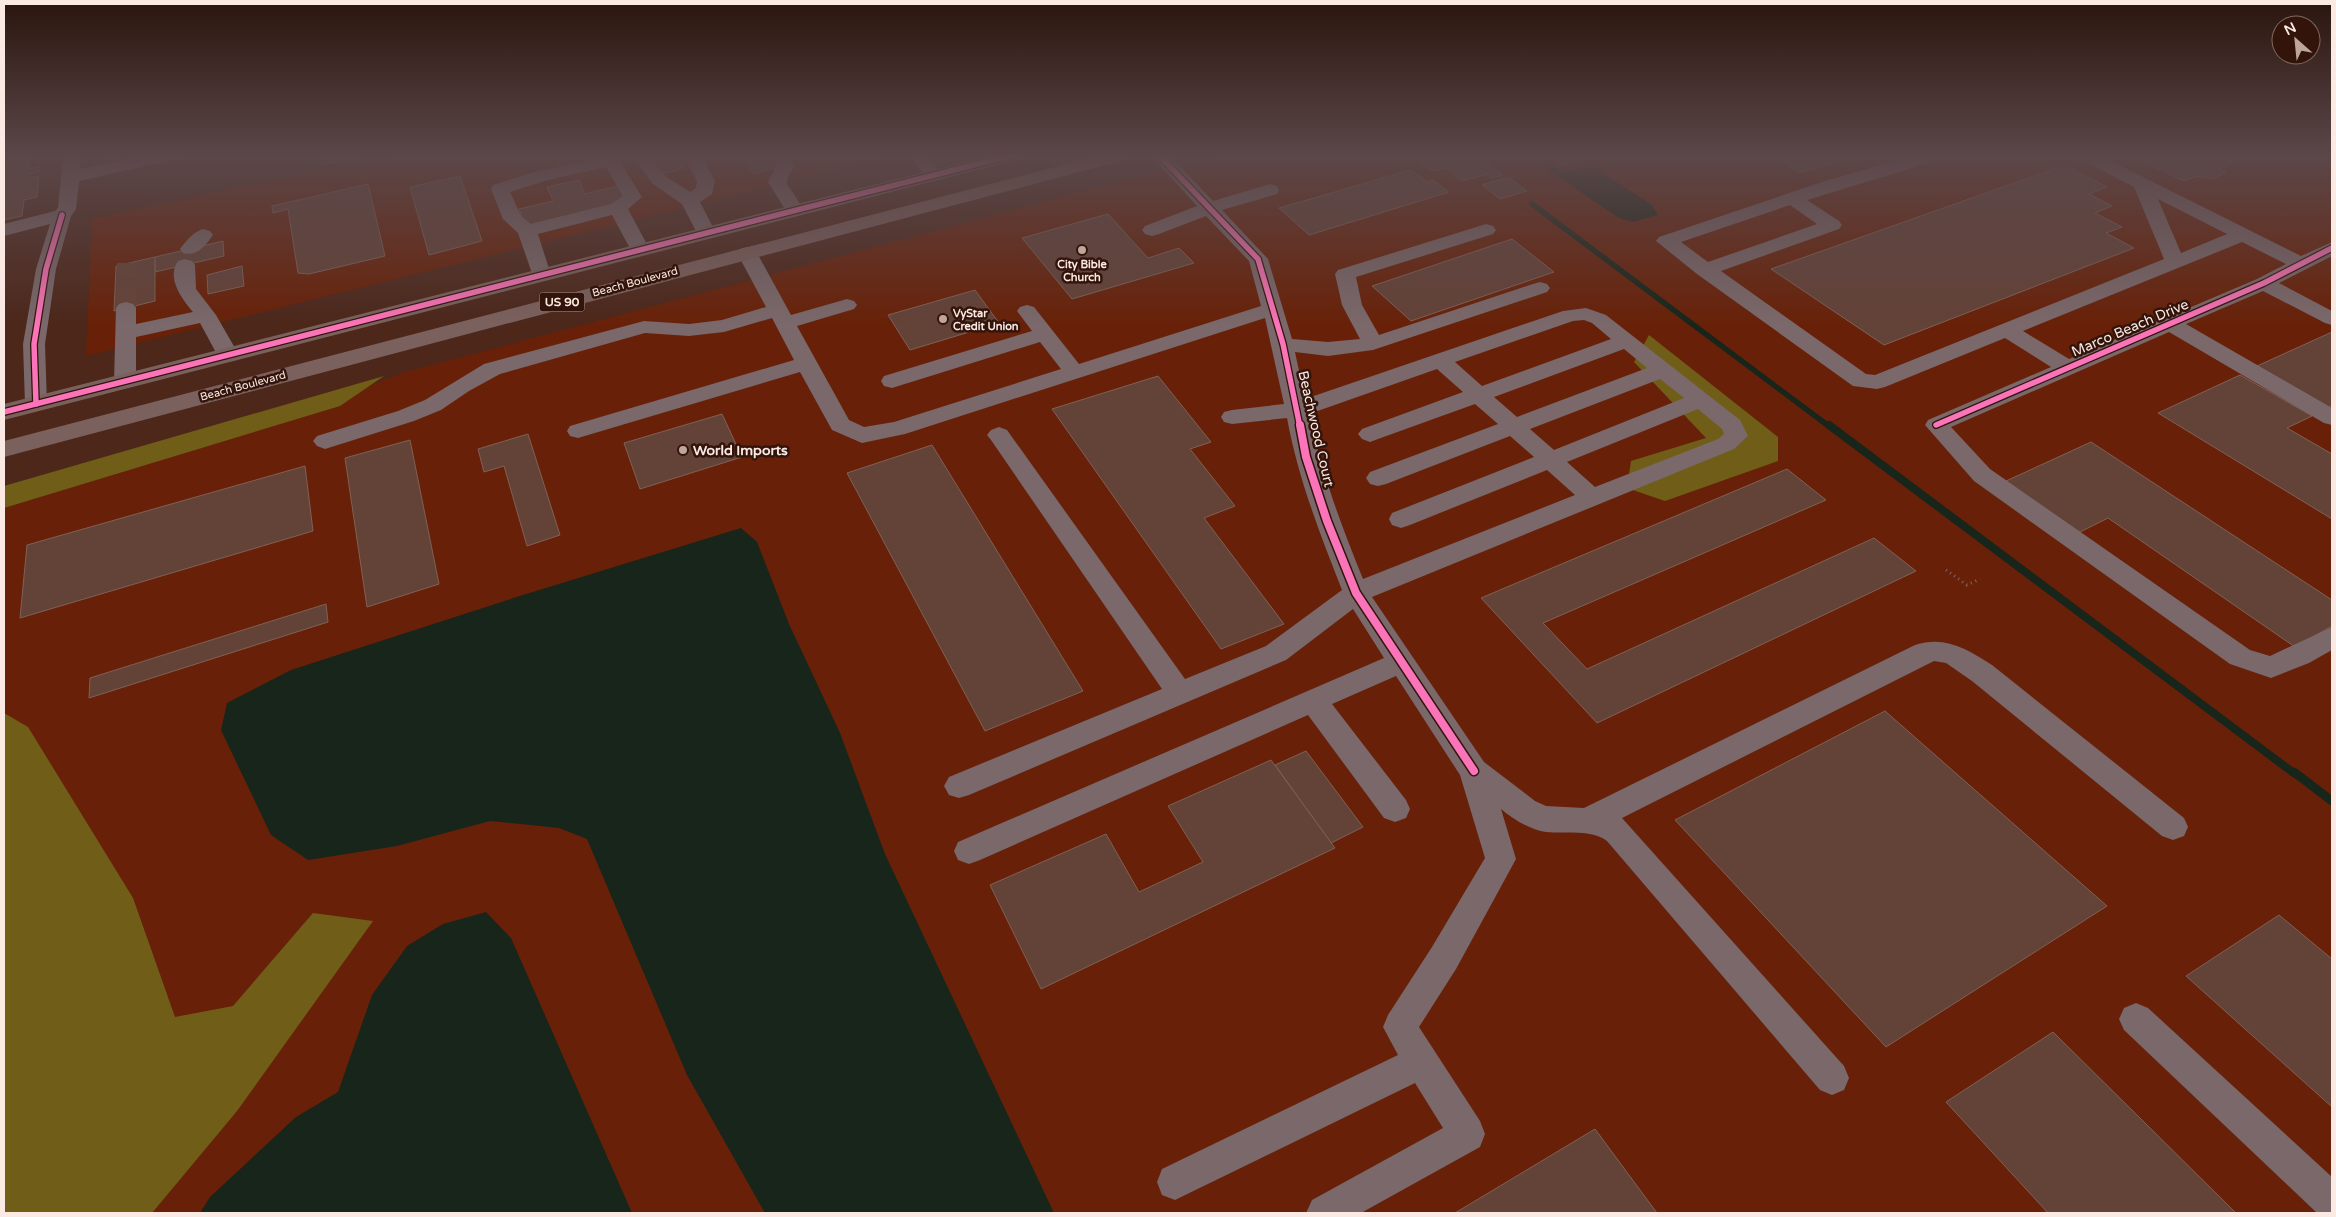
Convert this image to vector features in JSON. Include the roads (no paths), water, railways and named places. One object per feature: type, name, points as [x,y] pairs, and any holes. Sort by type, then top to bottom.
[{"type":"highway","name":"US 90","points":[[4,412],[788,212]]},
{"type":"highway","name":"Beach Boulevard","points":[[4,449],[903,212]]},
{"type":"street","points":[[36,404],[34,344],[46,268],[62,215],[65,212]]},
{"type":"street","points":[[510,212],[513,219],[527,231],[541,275]]},
{"type":"street","points":[[527,231],[603,212]]},
{"type":"street","points":[[620,212],[640,250]]},
{"type":"street","points":[[695,212],[706,233]]},
{"type":"street","points":[[1152,230],[1199,212]]},
{"type":"street","name":"Beachwood Court","points":[[1213,212],[1258,259],[1283,344],[1306,457],[1327,521],[1356,593],[1474,771]]},
{"type":"street","points":[[1752,212],[1666,241],[1861,381],[1877,382],[2242,236]]},
{"type":"street","points":[[1704,270],[1832,225],[1812,212]]},
{"type":"street","points":[[2154,212],[2175,262]]},
{"type":"street","points":[[2195,212],[2302,264]]},
{"type":"street","points":[[4,230],[62,215]]},
{"type":"street","points":[[1372,344],[1352,305],[1345,274],[1486,230]]},
{"type":"street","name":"Marco Beach Drive","points":[[2332,248],[2264,283],[1936,425],[1982,475],[2240,657],[2272,667],[2299,656],[2332,637]]},
{"type":"street","points":[[193,250],[186,290],[206,315],[228,355]]},
{"type":"street","points":[[747,253],[840,425],[862,435],[897,429],[1273,309]]},
{"type":"street","points":[[2264,283],[2332,319]]},
{"type":"street","points":[[1283,344],[1328,349],[1372,344],[1540,288]]},
{"type":"street","points":[[325,441],[406,416],[433,404],[492,369],[644,327],[689,330],[724,326],[847,305]]},
{"type":"street","points":[[125,382],[126,308]]},
{"type":"street","points":[[1027,311],[1074,372]]},
{"type":"street","points":[[959,786],[1276,653],[1356,593],[1726,444],[1736,436],[1732,425],[1599,319],[1586,314],[1570,315],[1297,410],[1232,417]]},
{"type":"street","points":[[126,333],[206,315]]},
{"type":"street","points":[[2170,324],[2332,418]]},
{"type":"street","points":[[2007,330],[2068,368]]},
{"type":"street","points":[[892,381],[1044,334]]},
{"type":"street","points":[[1370,434],[1626,341]]},
{"type":"street","points":[[1441,361],[1592,497]]},
{"type":"street","points":[[578,431],[806,363]]},
{"type":"street","points":[[1378,478],[1663,370]]},
{"type":"street","points":[[1401,519],[1701,400]]},
{"type":"street","points":[[999,436],[1180,693]]},
{"type":"street","points":[[1589,820],[1925,652],[1939,649],[1955,654],[1982,673],[2173,827]]},
{"type":"street","points":[[969,851],[1401,662]]},
{"type":"street","points":[[1313,700],[1395,809]]},
{"type":"street","points":[[1474,771],[1524,810],[1544,819],[1604,822],[1618,832],[1832,1078]]},
{"type":"street","points":[[1325,1213],[1467,1134],[1400,1027],[1444,958],[1501,859],[1474,771]]},
{"type":"street","points":[[2136,1019],[2332,1202]]},
{"type":"street","points":[[1175,1182],[1422,1062]]},
{"type":"waterway","points":[[1542,212],[1830,427]]},
{"type":"waterway","points":[[1829,425],[2295,774]]},
{"type":"waterway","points":[[2294,772],[2332,801]]},
{"type":"tunnel","points":[[126,308],[127,263]]},
{"type":"place","name":"City Bible Church","points":[[1082,250]]},
{"type":"place","name":"VyStar Credit Union","points":[[943,319]]},
{"type":"place","name":"World Imports","points":[[683,450]]}]
